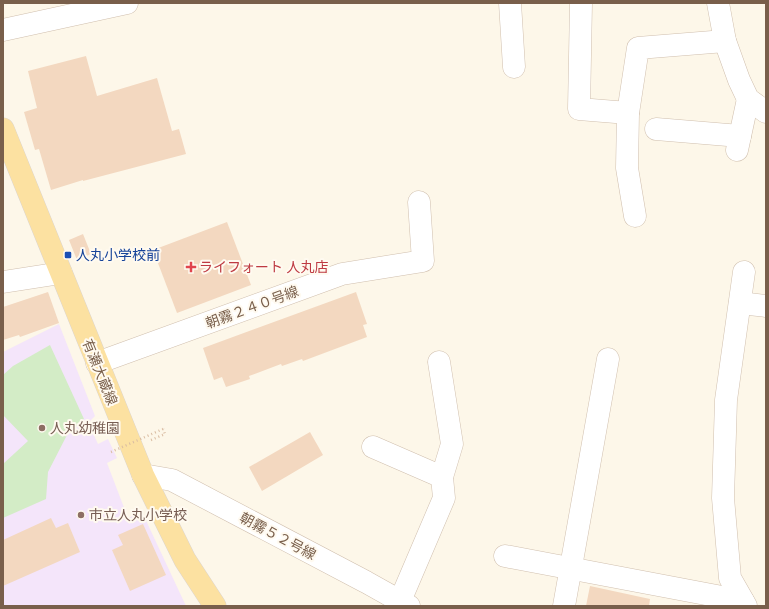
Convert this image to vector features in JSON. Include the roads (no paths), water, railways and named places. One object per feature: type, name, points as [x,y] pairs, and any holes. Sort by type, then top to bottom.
[{"type":"main road","name":"有瀬大蔵線","points":[[4,133],[143,475],[185,560],[215,606]]},
{"type":"street","points":[[3,30],[127,3]]},
{"type":"street","points":[[510,3],[514,67]]},
{"type":"street","points":[[581,3],[579,109],[628,113]]},
{"type":"street","points":[[718,3],[724,41],[739,80],[748,100],[766,112]]},
{"type":"street","points":[[635,216],[627,168],[628,113],[638,48],[724,41]]},
{"type":"street","points":[[656,129],[739,143],[748,100]]},
{"type":"street","name":"朝霧２４０号線","points":[[97,363],[342,274],[423,261],[419,202]]},
{"type":"street","points":[[744,272],[726,400],[723,498],[730,578],[744,603]]},
{"type":"street","points":[[3,282],[61,273]]},
{"type":"street","points":[[740,303],[766,306]]},
{"type":"street","points":[[564,606],[608,359]]},
{"type":"street","points":[[405,604],[444,498],[442,477],[452,444],[440,362]]},
{"type":"street","points":[[373,447],[442,477]]},
{"type":"street","name":"朝霧５２号線","points":[[143,475],[172,480],[405,604]]},
{"type":"street","points":[[505,556],[744,603]]},
{"type":"place","name":"人丸小学校前","points":[[68,255]]},
{"type":"place","name":"ライフォート 人丸店","points":[[191,267]]},
{"type":"place","name":"人丸幼稚園","points":[[42,428]]},
{"type":"place","name":"市立人丸小学校","points":[[81,515]]}]
